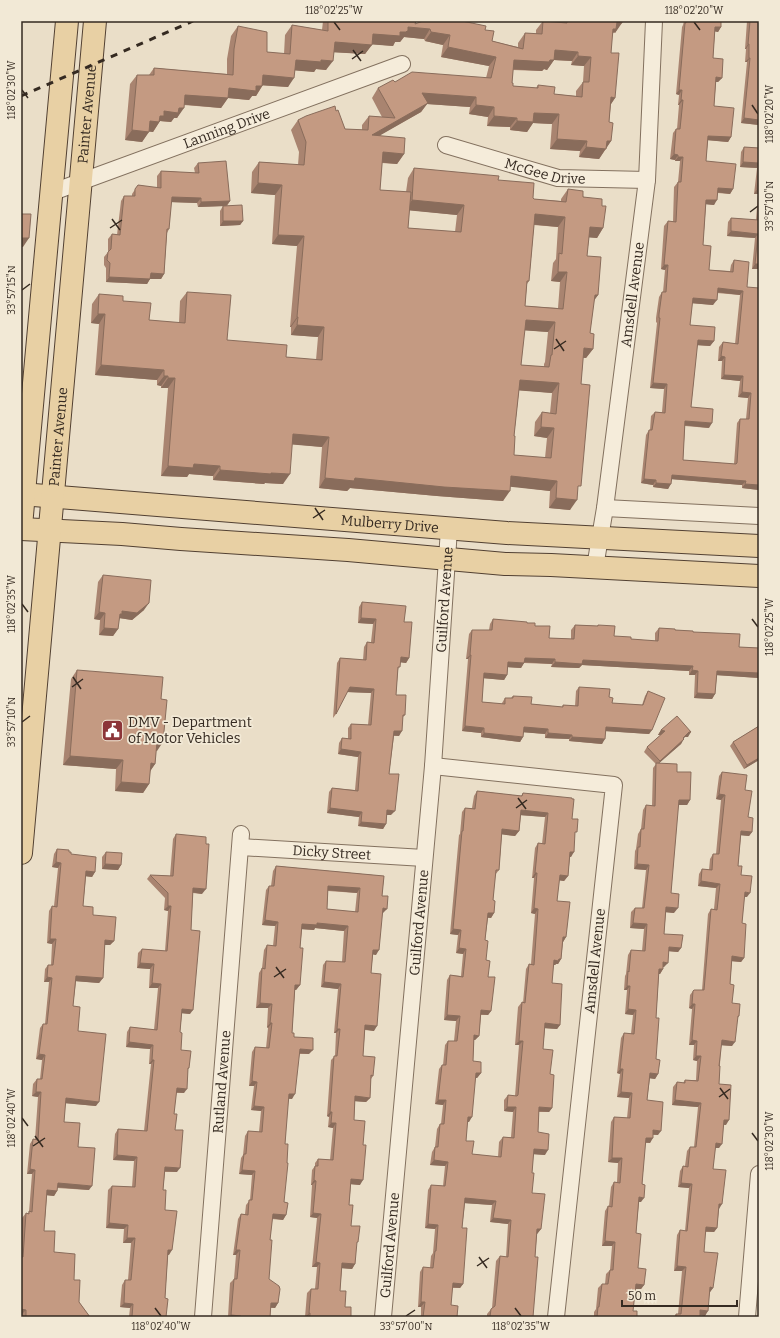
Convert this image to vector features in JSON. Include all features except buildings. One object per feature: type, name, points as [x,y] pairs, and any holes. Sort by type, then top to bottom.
[{"type":"main road","name":"Painter Avenue","points":[[21,527],[22,494],[67,21]]},
{"type":"main road","name":"Painter Avenue","points":[[21,853],[95,21]]},
{"type":"main road","name":"Mulberry Drive","points":[[22,494],[507,533],[759,546]]},
{"type":"main road","points":[[21,527],[50,531],[122,534],[348,550],[505,564],[759,576]]},
{"type":"street","name":"Amsdell Avenue","points":[[595,568],[605,508],[647,180],[654,21]]},
{"type":"street","name":"Lanning Drive","points":[[50,193],[402,64]]},
{"type":"street","name":"McGee Drive","points":[[446,145],[558,178],[647,180]]},
{"type":"street","points":[[605,508],[759,516]]},
{"type":"street","name":"Guilford Avenue","points":[[383,1317],[433,766],[449,528]]},
{"type":"street","name":"Amsdell Avenue","points":[[433,766],[614,785],[556,1317]]},
{"type":"street","name":"Dicky Street","points":[[241,840],[424,858]]},
{"type":"street","name":"Rutland Avenue","points":[[203,1317],[241,840]]},
{"type":"street","points":[[747,1317],[759,1174]]},
{"type":"railway","points":[[21,96],[193,21]]},
{"type":"place","name":"DMV - Department of Motor Vehicles","points":[[113,730]]}]
